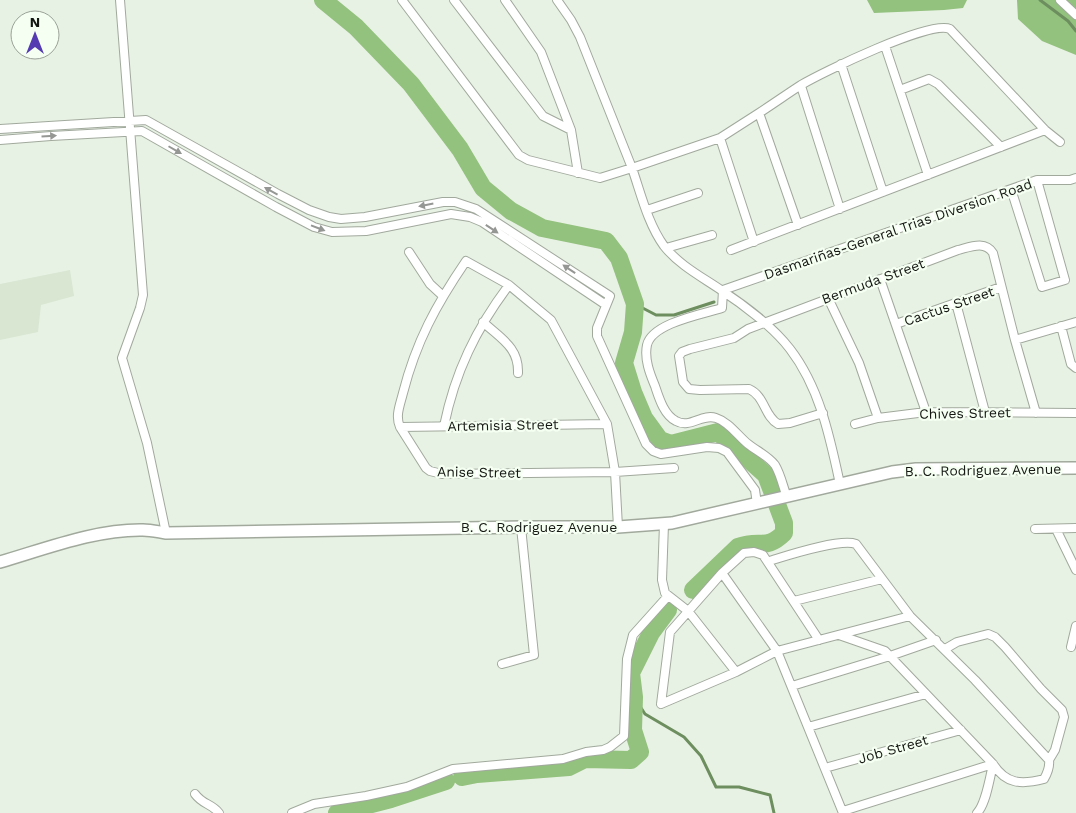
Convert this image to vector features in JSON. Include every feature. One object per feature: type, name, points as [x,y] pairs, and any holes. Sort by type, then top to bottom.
[{"type":"street","points":[[120,0],[143,295],[122,358],[147,443],[166,534]]},
{"type":"street","points":[[402,0],[519,155],[528,160],[600,178],[720,138],[801,86],[841,64],[935,28],[950,30],[1045,130],[1060,142]]},
{"type":"street","points":[[454,0],[543,116],[572,130]]},
{"type":"street","points":[[505,0],[541,52],[572,130],[578,173]]},
{"type":"street","points":[[557,0],[580,36],[654,229],[666,248],[679,261],[723,290],[764,322],[790,348],[800,364],[822,413],[840,484]]},
{"type":"street","points":[[1060,0],[1076,15]]},
{"type":"street","points":[[886,46],[928,175]]},
{"type":"street","points":[[841,64],[883,192]]},
{"type":"street","points":[[900,90],[930,79],[938,84],[1001,147]]},
{"type":"street","points":[[801,86],[840,209]]},
{"type":"street","points":[[760,113],[798,225]]},
{"type":"street","points":[[0,129],[146,120],[308,210],[341,219],[365,217],[443,202],[455,202],[465,205],[509,230],[610,296],[597,328],[596,336],[646,444],[653,451],[661,454],[707,447],[719,448],[727,452],[755,490],[759,504]]},
{"type":"street","points":[[730,250],[1045,130]]},
{"type":"street","points":[[0,140],[142,131],[314,227],[341,233],[366,231],[451,214],[476,219],[606,305]]},
{"type":"street","points":[[720,138],[754,242]]},
{"type":"street","name":"Dasmariñas-General Trias Diversion Road","points":[[723,290],[1037,180],[1070,180],[1076,178]]},
{"type":"street","points":[[1011,189],[1042,287],[1065,280],[1037,180]]},
{"type":"street","points":[[647,210],[698,193]]},
{"type":"street","points":[[666,248],[712,235]]},
{"type":"street","name":"Bermuda Street","points":[[822,413],[790,423],[778,424],[771,418],[760,397],[749,389],[694,390],[686,386],[683,382],[680,356],[682,352],[690,349],[734,338],[764,322],[958,250],[978,245],[990,248],[993,253],[1002,287]]},
{"type":"street","points":[[409,252],[430,284],[443,296]]},
{"type":"street","points":[[400,427],[398,417],[410,368],[424,330],[466,261],[509,284],[550,320],[607,424],[615,472],[618,527]]},
{"type":"street","points":[[880,279],[926,412]]},
{"type":"street","points":[[444,426],[456,378],[469,348],[483,322],[509,284]]},
{"type":"street","points":[[1002,287],[1036,413]]},
{"type":"street","name":"Cactus Street","points":[[896,324],[1002,287]]},
{"type":"street","points":[[723,290],[722,308],[664,326],[653,334],[647,344],[647,357],[651,375],[662,404],[670,417],[677,422],[687,424],[708,417],[716,418],[731,427],[748,444],[769,458],[775,465],[781,478],[785,498]]},
{"type":"street","points":[[828,298],[859,362],[878,418]]},
{"type":"street","points":[[956,303],[985,412]]},
{"type":"street","points":[[483,322],[512,349],[516,356],[518,373]]},
{"type":"street","points":[[1015,340],[1076,322]]},
{"type":"street","points":[[1061,326],[1071,364],[1076,368]]},
{"type":"street","name":"Chives Street","points":[[855,424],[878,418],[926,412],[1076,413]]},
{"type":"street","name":"Artemisia Street","points":[[400,427],[607,424]]},
{"type":"street","name":"Anise Street","points":[[400,427],[426,468],[436,473],[615,472],[674,468]]},
{"type":"street","name":"B. C. Rodriguez Avenue","points":[[0,562],[72,541],[115,532],[144,530],[166,534],[521,527],[618,527],[664,524],[759,504],[892,472],[916,469],[1076,468]]},
{"type":"street","points":[[664,524],[663,587],[668,596],[688,611],[736,672]]},
{"type":"street","points":[[502,664],[534,655],[521,527]]},
{"type":"street","points":[[1035,529],[1076,528]]},
{"type":"street","points":[[1056,529],[1076,570]]},
{"type":"street","points":[[768,561],[803,551],[853,543],[910,616],[945,649],[1049,760]]},
{"type":"street","points":[[819,640],[763,554],[758,552],[744,553],[722,573],[670,632],[661,704],[736,672],[778,651],[910,616]]},
{"type":"street","points":[[722,573],[778,651],[843,812],[993,764]]},
{"type":"street","points":[[794,601],[882,579]]},
{"type":"street","points":[[292,813],[314,804],[408,787],[453,769],[563,759],[610,747],[624,736],[627,659],[633,635],[668,596]]},
{"type":"street","points":[[1071,647],[1076,626]]},
{"type":"street","points":[[839,635],[877,648],[890,656],[993,764],[1004,778],[1012,782],[1044,779],[1048,773],[1049,760],[1056,750],[1064,717],[1062,710],[995,637],[988,634],[957,642],[945,649]]},
{"type":"street","points":[[792,686],[936,640]]},
{"type":"street","points":[[808,727],[926,694]]},
{"type":"street","name":"Job Street","points":[[825,768],[961,730]]},
{"type":"street","points":[[977,813],[983,801],[993,764]]},
{"type":"street","points":[[195,794],[202,802],[211,805],[219,813]]},
{"type":"shaded area","points":[[70,270],[74,296],[41,305],[38,332],[0,340],[0,284]]},
{"type":"green space","points":[[867,0],[967,0],[963,8],[874,13]]},
{"type":"green space","points":[[1017,0],[1076,0],[1076,55],[1042,41],[1018,19]]},
{"type":"waterway","points":[[323,0],[356,27],[411,84],[460,149],[483,188],[511,211],[542,228],[606,241],[619,258],[635,304],[633,332],[624,363],[644,418],[660,440],[671,444],[718,432],[766,475],[784,523],[784,533],[772,542],[738,547],[693,590]]},
{"type":"waterway","points":[[1040,0],[1068,21],[1076,31]]},
{"type":"waterway","points":[[635,304],[656,315],[674,315],[714,302]]},
{"type":"waterway","points":[[462,777],[477,774],[569,767],[585,759],[631,760],[640,752],[633,730],[634,697],[631,673],[651,633],[668,610]]},
{"type":"waterway","points":[[634,697],[645,714],[684,737],[701,756],[716,787],[739,787],[770,795],[774,813]]},
{"type":"waterway","points":[[337,813],[391,799],[446,781]]}]
